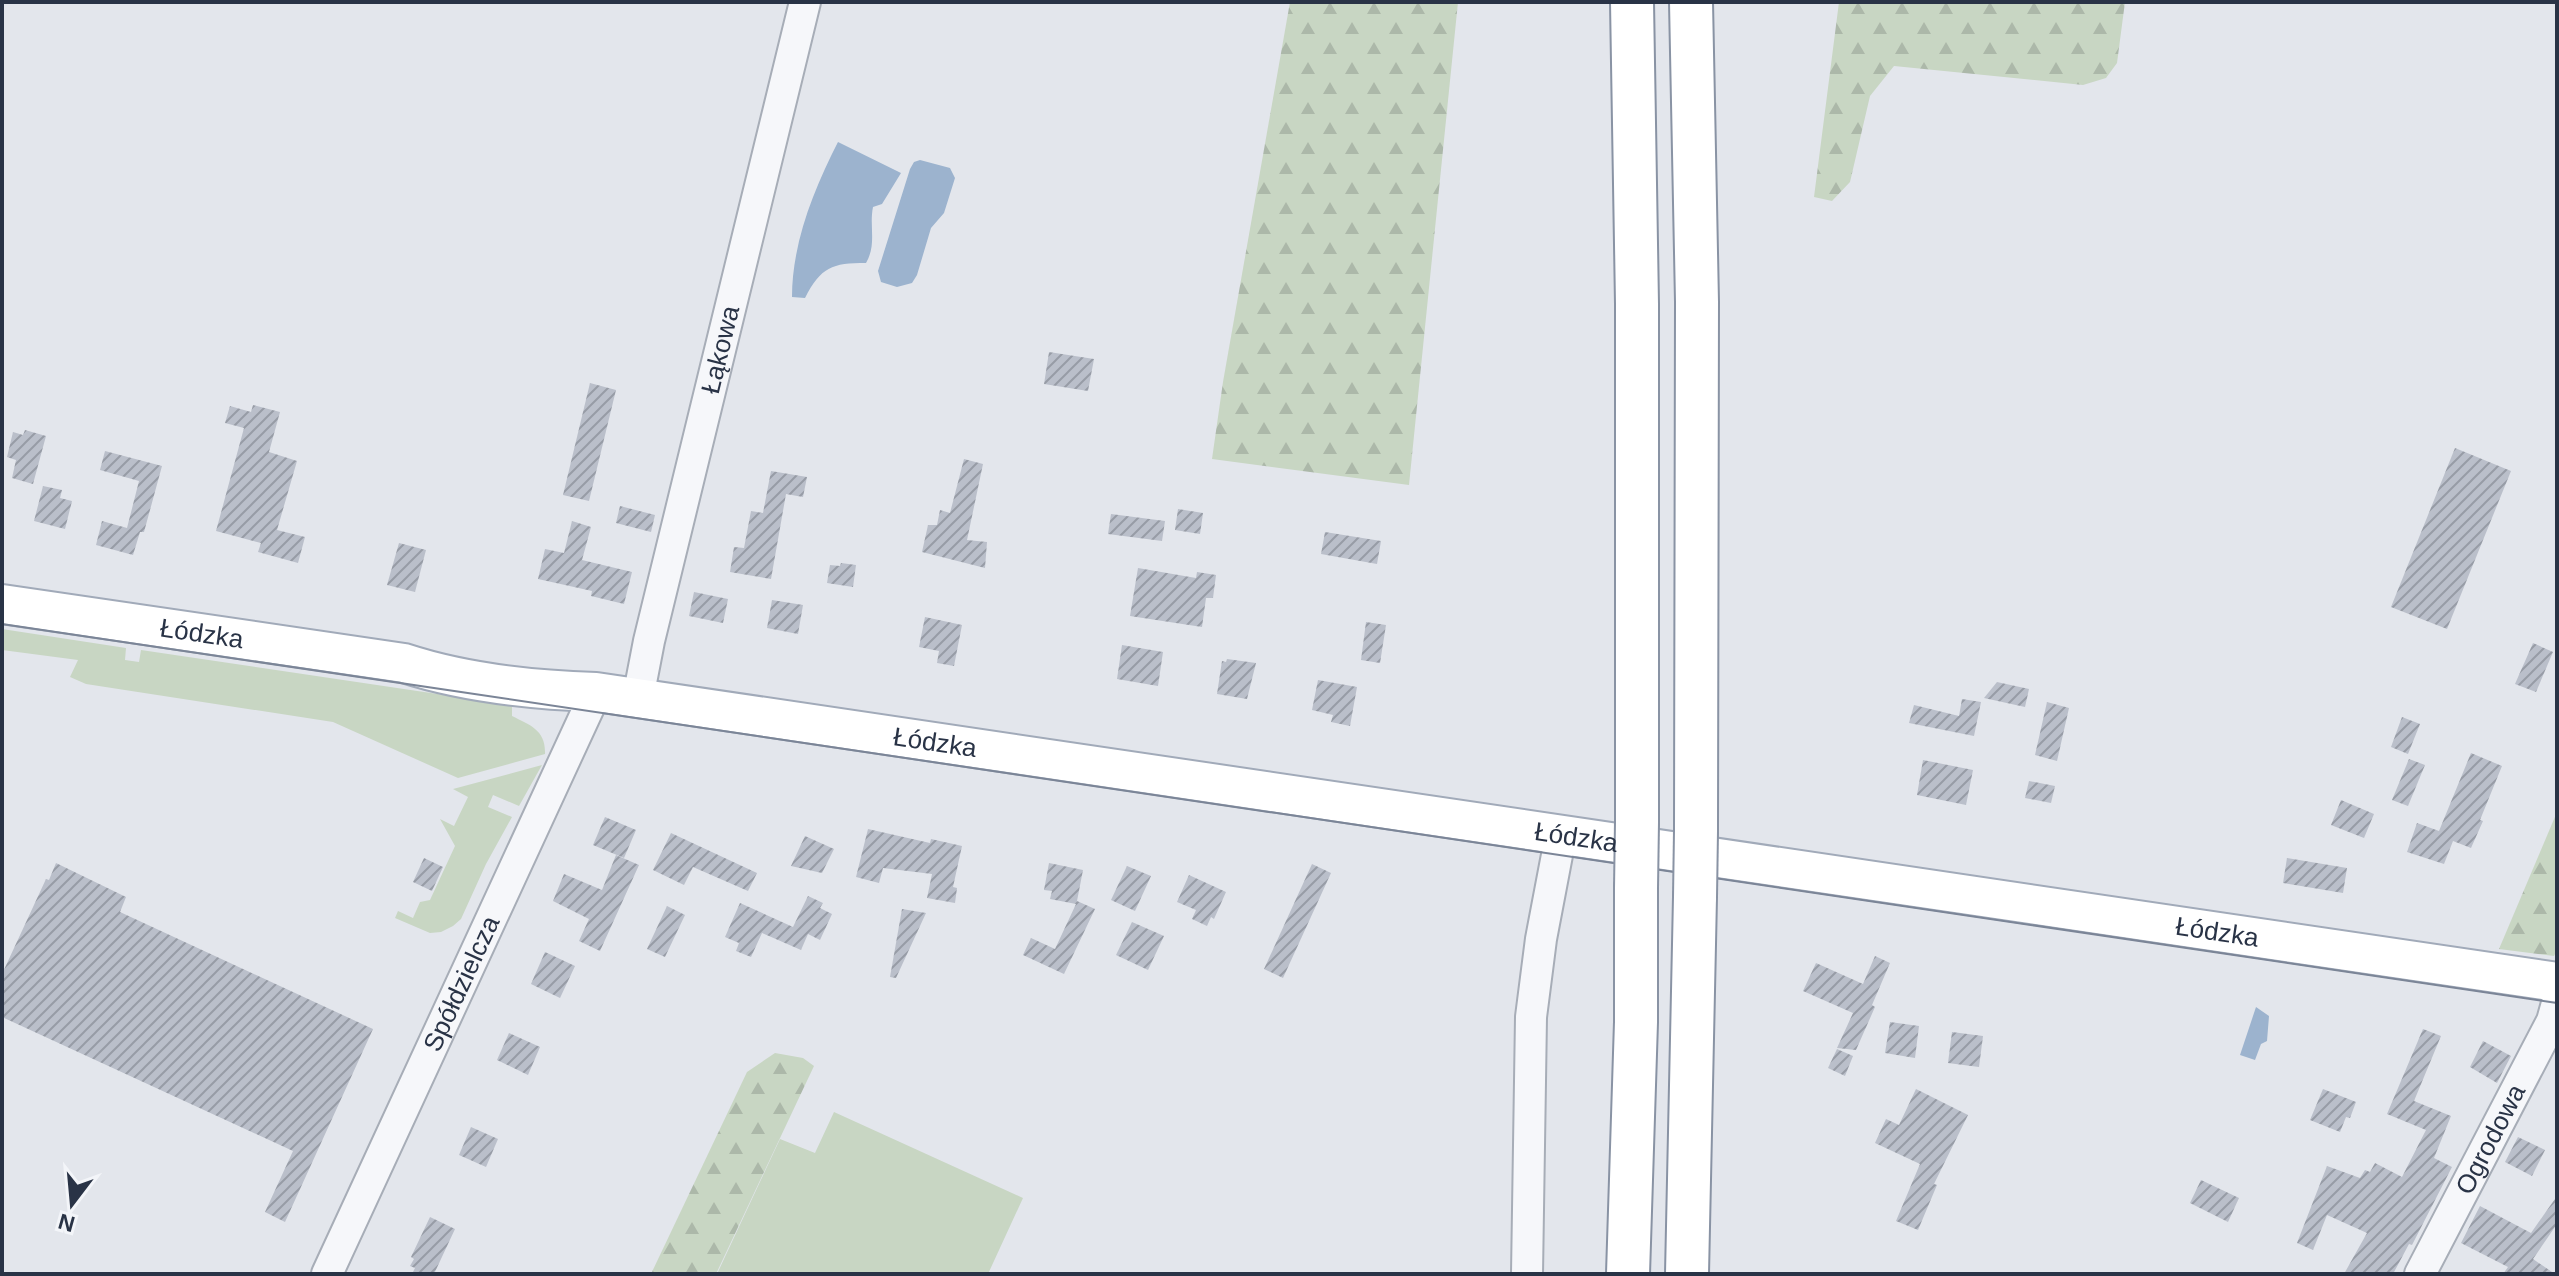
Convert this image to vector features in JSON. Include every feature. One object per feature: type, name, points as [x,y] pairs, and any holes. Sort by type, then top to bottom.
[{"type":"highway","points":[[1628,1274],[1636,1022],[1637,822],[1637,304],[1632,2]]},
{"type":"highway","points":[[1687,1274],[1696,831],[1697,302],[1691,2]]},
{"type":"main road","name":"Łódzka","points":[[2,604],[404,663],[432,661],[525,666],[555,673],[596,692],[2557,982]]},
{"type":"street","name":"Łąkowa","points":[[638,698],[649,641],[805,2]]},
{"type":"street","name":"Spółdzielcza","points":[[327,1274],[596,692]]},
{"type":"street","points":[[1527,1274],[1531,1017],[1541,939],[1561,834]]},
{"type":"street","name":"Ogrodowa","points":[[2420,1274],[2552,1021],[2557,1003]]},
{"type":"green space","points":[[1290,2],[1458,2],[1409,485],[1212,459]]},
{"type":"green space","points":[[1839,2],[2125,2],[2117,63],[2106,78],[2083,85],[1894,66],[1870,96],[1850,182],[1832,201],[1814,197]]},
{"type":"green space","points":[[2,629],[126,648],[125,660],[139,662],[141,650],[512,705],[512,716],[540,734],[545,754],[458,778],[333,722],[86,684],[70,677],[78,660],[2,650]]},
{"type":"green space","points":[[542,765],[519,806],[493,795],[488,807],[512,817],[461,919],[441,932],[430,933],[395,918],[398,911],[413,918],[420,902],[430,900],[455,846],[440,819],[454,826],[468,797],[453,789]]},
{"type":"green space","points":[[2557,812],[2557,950],[2554,956],[2499,949]]},
{"type":"green space","points":[[775,1053],[803,1058],[814,1066],[716,1274],[651,1274],[747,1072]]},
{"type":"green space","points":[[834,1112],[1023,1198],[988,1274],[717,1274],[780,1139],[815,1153]]},
{"type":"water","points":[[838,142],[901,173],[882,204],[873,207],[872,242],[866,263],[844,264],[829,269],[816,279],[805,298],[792,297],[800,237],[821,178]]},
{"type":"water","points":[[920,160],[950,168],[955,178],[944,213],[931,228],[917,275],[912,283],[897,287],[881,282],[878,271],[910,169],[914,162]]},
{"type":"water","points":[[2256,1007],[2269,1016],[2267,1041],[2261,1044],[2255,1060],[2240,1055]]},
{"type":"building","points":[[1049,352],[1094,359],[1088,391],[1044,384]]},
{"type":"building","points":[[590,383],[616,390],[589,501],[563,495]]},
{"type":"building","points":[[253,405],[280,412],[269,452],[297,461],[277,530],[305,537],[298,563],[258,552],[261,543],[216,531],[244,428],[225,423],[230,406],[251,412]]},
{"type":"building","points":[[25,430],[46,436],[33,484],[12,478],[16,460],[7,457],[13,432],[23,435]]},
{"type":"building","points":[[2455,448],[2511,471],[2447,629],[2391,607]]},
{"type":"building","points":[[105,451],[162,466],[144,532],[140,532],[133,555],[96,545],[102,521],[127,528],[139,481],[100,470]]},
{"type":"building","points":[[964,459],[983,464],[967,540],[987,542],[985,568],[922,552],[928,525],[937,525],[940,510],[950,513]]},
{"type":"building","points":[[771,471],[807,477],[803,497],[786,494],[771,579],[730,572],[734,547],[744,548],[751,511],[763,513]]},
{"type":"building","points":[[43,486],[62,490],[60,498],[72,501],[65,529],[34,521]]},
{"type":"building","points":[[620,506],[655,515],[651,532],[616,523]]},
{"type":"building","points":[[1178,509],[1203,513],[1200,534],[1175,530]]},
{"type":"building","points":[[1111,514],[1165,521],[1162,541],[1108,534]]},
{"type":"building","points":[[572,521],[591,527],[582,560],[632,572],[624,604],[591,596],[592,591],[538,579],[545,549],[564,553]]},
{"type":"building","points":[[1325,532],[1381,541],[1377,564],[1321,554]]},
{"type":"building","points":[[399,543],[426,550],[415,592],[387,585]]},
{"type":"building","points":[[841,563],[856,565],[853,587],[827,583],[830,565],[840,566]]},
{"type":"building","points":[[1138,568],[1196,578],[1197,572],[1216,575],[1213,598],[1206,598],[1202,627],[1130,616]]},
{"type":"building","points":[[694,592],[728,599],[723,623],[689,616]]},
{"type":"building","points":[[772,600],[803,605],[798,634],[767,628]]},
{"type":"building","points":[[925,617],[962,625],[954,666],[937,663],[939,651],[919,647]]},
{"type":"building","points":[[1366,622],[1386,625],[1380,663],[1361,660]]},
{"type":"building","points":[[2533,643],[2553,652],[2536,692],[2515,684]]},
{"type":"building","points":[[1122,645],[1163,652],[1158,686],[1117,679]]},
{"type":"building","points":[[1227,659],[1256,663],[1247,699],[1217,694],[1222,661],[1226,662]]},
{"type":"building","points":[[1318,680],[1357,687],[1350,726],[1331,722],[1333,715],[1312,710]]},
{"type":"building","points":[[1997,682],[2029,689],[2025,707],[1984,698]]},
{"type":"building","points":[[1962,699],[1981,702],[1974,736],[1909,723],[1914,705],[1959,716]]},
{"type":"building","points":[[2047,702],[2069,708],[2057,761],[2035,755]]},
{"type":"building","points":[[2402,717],[2420,724],[2408,754],[2391,747]]},
{"type":"building","points":[[2471,753],[2502,766],[2471,848],[2453,841],[2444,864],[2407,852],[2417,823],[2439,831]]},
{"type":"building","points":[[2409,759],[2425,765],[2408,806],[2392,800]]},
{"type":"building","points":[[1923,760],[1973,770],[1966,805],[1917,795]]},
{"type":"building","points":[[2029,781],[2055,786],[2051,803],[2025,798]]},
{"type":"building","points":[[2341,800],[2374,814],[2364,838],[2331,825]]},
{"type":"building","points":[[605,817],[636,830],[624,858],[593,845]]},
{"type":"building","points":[[868,829],[930,843],[931,839],[962,846],[953,887],[957,888],[955,903],[927,898],[932,874],[883,868],[879,883],[856,877]]},
{"type":"building","points":[[671,833],[757,873],[748,891],[693,867],[684,885],[653,870]]},
{"type":"building","points":[[805,836],[834,849],[822,873],[791,866]]},
{"type":"building","points":[[616,855],[639,865],[600,951],[579,941],[589,919],[553,901],[564,874],[602,890]]},
{"type":"building","points":[[424,858],[443,867],[432,891],[413,882]]},
{"type":"building","points":[[2287,858],[2347,868],[2343,893],[2283,883]]},
{"type":"building","points":[[56,863],[126,897],[120,912],[373,1029],[285,1222],[265,1212],[293,1151],[2,1017],[2,974]]},
{"type":"building","points":[[1049,863],[1083,870],[1077,901],[1095,909],[1064,974],[1023,955],[1031,938],[1055,949],[1076,904],[1050,899],[1052,891],[1044,890]]},
{"type":"building","points":[[1312,864],[1331,873],[1283,978],[1264,969]]},
{"type":"building","points":[[1127,866],[1151,876],[1135,911],[1111,900]]},
{"type":"building","points":[[1189,875],[1226,892],[1214,919],[1211,917],[1207,926],[1192,919],[1196,910],[1177,902]]},
{"type":"building","points":[[808,896],[823,903],[820,908],[832,914],[820,940],[808,934],[801,950],[762,933],[751,957],[736,951],[739,943],[725,937],[740,903],[793,927]]},
{"type":"building","points":[[667,906],[685,915],[665,957],[647,949]]},
{"type":"building","points":[[902,909],[926,913],[896,978],[890,977]]},
{"type":"building","points":[[1132,922],[1164,936],[1148,970],[1116,955]]},
{"type":"building","points":[[545,952],[575,966],[560,998],[531,984]]},
{"type":"building","points":[[1875,956],[1890,963],[1872,1005],[1875,1007],[1856,1050],[1837,1048],[1853,1013],[1803,991],[1816,963],[1863,984]]},
{"type":"building","points":[[1890,1022],[1919,1026],[1915,1058],[1885,1053]]},
{"type":"building","points":[[2423,1029],[2441,1036],[2414,1101],[2451,1116],[2434,1158],[2452,1167],[2412,1245],[2409,1244],[2393,1274],[2344,1274],[2367,1233],[2327,1215],[2313,1250],[2297,1243],[2327,1166],[2360,1178],[2365,1170],[2370,1172],[2375,1163],[2402,1177],[2426,1130],[2387,1114]]},
{"type":"building","points":[[1952,1032],[1983,1036],[1979,1067],[1948,1063]]},
{"type":"building","points":[[509,1033],[540,1047],[528,1075],[497,1060]]},
{"type":"building","points":[[2483,1041],[2511,1056],[2497,1083],[2470,1067]]},
{"type":"building","points":[[1837,1049],[1853,1056],[1845,1076],[1828,1068]]},
{"type":"building","points":[[1916,1089],[1968,1115],[1934,1184],[1937,1185],[1918,1230],[1896,1221],[1920,1164],[1875,1143],[1886,1119],[1899,1125]]},
{"type":"building","points":[[2323,1089],[2356,1102],[2340,1132],[2310,1120]]},
{"type":"building","points":[[471,1127],[498,1139],[486,1167],[459,1155]]},
{"type":"building","points":[[2518,1137],[2545,1150],[2532,1176],[2505,1162]]},
{"type":"building","points":[[2201,1180],[2239,1198],[2228,1222],[2190,1203]]},
{"type":"building","points":[[2557,1196],[2557,1224],[2533,1259],[2555,1274],[2503,1274],[2508,1267],[2461,1243],[2480,1206],[2531,1233]]},
{"type":"building","points":[[430,1217],[455,1229],[434,1274],[412,1274],[415,1268],[410,1266],[414,1259],[411,1257]]},
{"type":"tram line","points":[[2,624],[2557,1003]]}]
